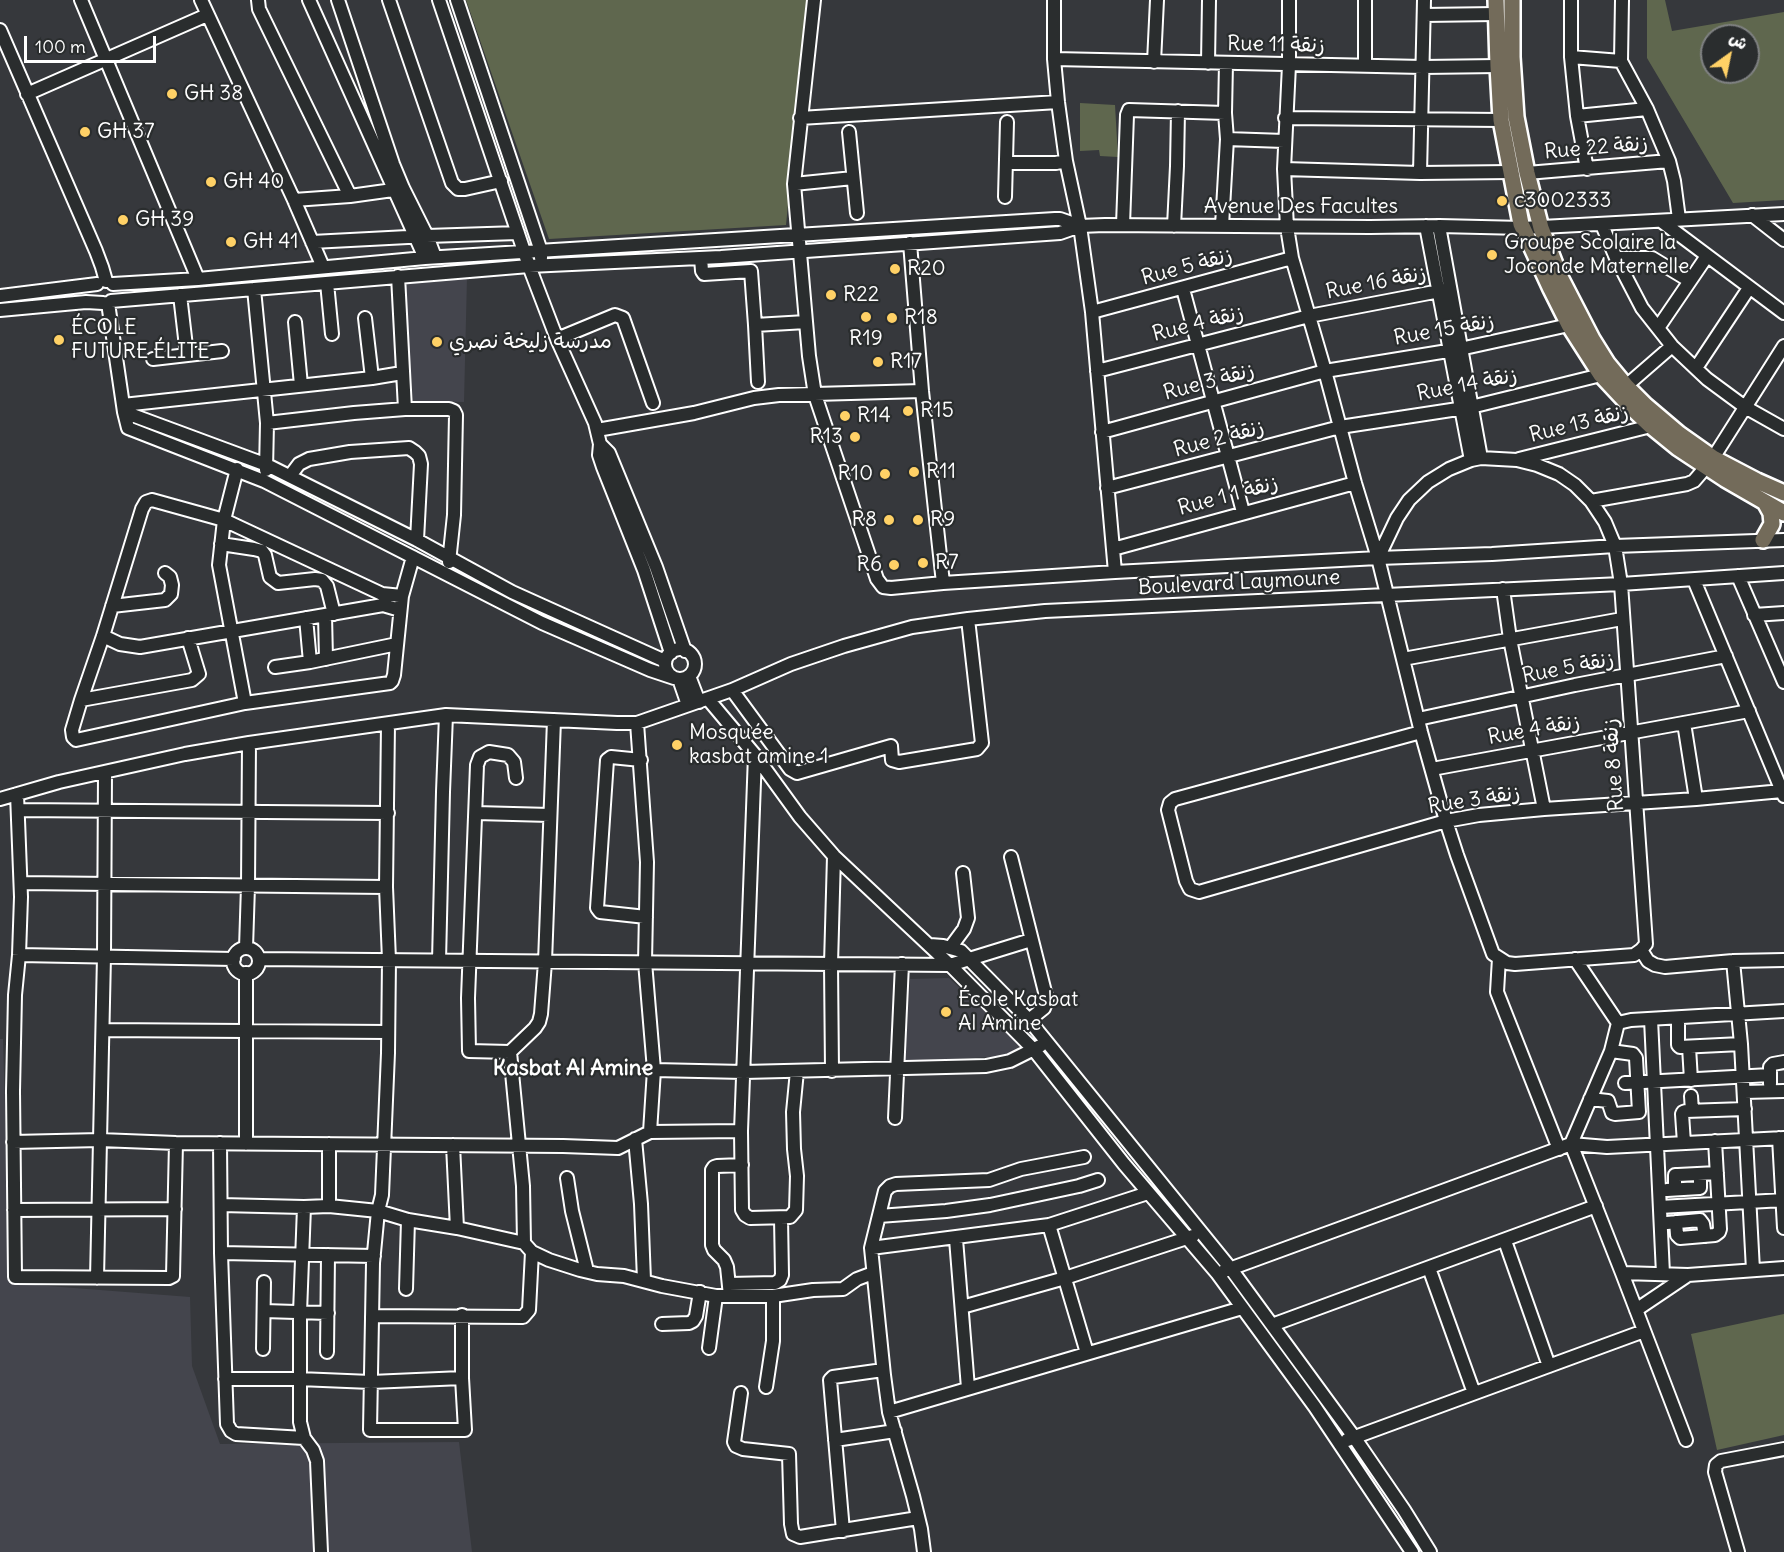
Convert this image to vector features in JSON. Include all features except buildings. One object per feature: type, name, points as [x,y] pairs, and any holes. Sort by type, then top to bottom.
[{"type":"main road","points":[[1512,0],[1512,57],[1516,117],[1527,173],[1541,228],[1560,277],[1592,339],[1607,363],[1646,406],[1710,462],[1766,504],[1784,513]]},
{"type":"main road","points":[[1496,7],[1502,120],[1523,228],[1569,325],[1601,375],[1651,426],[1678,448],[1784,493]]},
{"type":"main road","points":[[1763,540],[1772,524],[1771,513],[1766,504]]},
{"type":"street","points":[[81,0],[198,279]]},
{"type":"street","points":[[201,0],[323,267]]},
{"type":"street","points":[[258,0],[259,9],[350,196]]},
{"type":"street","points":[[309,0],[353,100],[430,258]]},
{"type":"street","points":[[338,0],[398,189]]},
{"type":"street","points":[[389,0],[452,183],[458,189],[465,189],[501,181]]},
{"type":"street","points":[[439,0],[518,233],[525,252],[535,266]]},
{"type":"street","points":[[457,0],[541,250],[535,266],[536,284],[557,339],[597,430],[600,444],[599,455],[603,467],[644,570],[668,657],[667,671],[681,678],[698,702],[755,755],[800,817],[834,856],[930,945],[1034,1050],[1148,1193],[1218,1273],[1340,1443],[1412,1552]]},
{"type":"street","points":[[814,0],[794,184],[808,356],[815,395],[880,583],[883,586],[891,588],[1114,572],[1378,558],[1784,540]]},
{"type":"street","points":[[1054,0],[1054,59],[1058,102],[1066,161],[1080,226],[1092,312],[1114,572]]},
{"type":"street","points":[[1154,62],[1157,0]]},
{"type":"street","points":[[1208,63],[1209,0]]},
{"type":"street","points":[[1289,0],[1289,65],[1284,169],[1287,227],[1292,258],[1378,558],[1421,732],[1446,820],[1493,954],[1507,963],[1515,964],[1634,955],[1643,947],[1648,961],[1665,967],[1733,961],[1784,960]]},
{"type":"street","points":[[1365,0],[1365,66]]},
{"type":"street","points":[[1420,173],[1424,0]]},
{"type":"street","points":[[1571,0],[1571,57],[1576,116],[1587,169]]},
{"type":"street","points":[[1622,0],[1621,61],[1647,109],[1669,161],[1679,219]]},
{"type":"street","points":[[1424,15],[1496,7]]},
{"type":"street","points":[[27,94],[207,15]]},
{"type":"street","points":[[0,30],[96,251],[105,283],[116,293],[107,302]]},
{"type":"street","points":[[1571,57],[1621,61]]},
{"type":"street","name":"Rue 11 زنقة","points":[[1054,59],[1423,68],[1498,66]]},
{"type":"street","points":[[1222,226],[1227,139],[1226,63]]},
{"type":"street","points":[[347,86],[355,78],[364,79]]},
{"type":"street","points":[[353,100],[362,103],[370,96]]},
{"type":"street","points":[[800,118],[1058,102]]},
{"type":"street","points":[[1576,116],[1647,109]]},
{"type":"street","points":[[1123,225],[1129,110],[1225,113]]},
{"type":"street","points":[[1174,225],[1178,111]]},
{"type":"street","points":[[1285,118],[1502,120]]},
{"type":"street","points":[[1005,197],[1007,122]]},
{"type":"street","points":[[849,132],[857,213]]},
{"type":"street","points":[[1227,139],[1284,141]]},
{"type":"street","points":[[1006,163],[1066,161]]},
{"type":"street","name":"Rue 22 زنقة","points":[[1527,173],[1669,161]]},
{"type":"street","points":[[1284,169],[1420,173],[1511,172]]},
{"type":"street","points":[[794,184],[853,178]]},
{"type":"street","points":[[294,200],[350,196],[398,189]]},
{"type":"street","name":"Avenue Des Facultes","points":[[1080,226],[1541,228],[1784,214]]},
{"type":"street","points":[[1752,215],[1784,240]]},
{"type":"street","points":[[0,296],[105,283],[198,279],[541,250],[1059,219],[1080,226]]},
{"type":"street","points":[[1660,220],[1784,313]]},
{"type":"street","points":[[1602,225],[1642,308],[1672,346],[1707,379],[1745,407],[1784,429]]},
{"type":"street","points":[[0,310],[535,266],[701,258],[1060,233],[1080,226]]},
{"type":"street","points":[[1432,226],[1476,459]]},
{"type":"street","points":[[312,242],[518,233]]},
{"type":"street","points":[[910,243],[922,391],[943,583]]},
{"type":"street","points":[[750,254],[758,382]]},
{"type":"street","points":[[1658,328],[1707,256]]},
{"type":"street","points":[[701,258],[702,271],[705,274],[751,271]]},
{"type":"street","name":"Rue 5 زنقة","points":[[1092,312],[1292,258]]},
{"type":"street","points":[[1616,258],[1652,258],[1690,281]]},
{"type":"street","points":[[398,276],[405,409]]},
{"type":"street","points":[[105,283],[94,289],[94,295],[98,300],[107,302]]},
{"type":"street","points":[[327,283],[332,334]]},
{"type":"street","points":[[1696,368],[1749,288]]},
{"type":"street","points":[[254,289],[267,423],[267,465],[264,481]]},
{"type":"street","points":[[1183,289],[1243,512]]},
{"type":"street","name":"Rue 16 زنقة","points":[[1309,316],[1445,290]]},
{"type":"street","points":[[180,296],[187,355]]},
{"type":"street","points":[[107,302],[123,409],[127,425],[131,429],[264,481],[542,623],[650,670],[681,678]]},
{"type":"street","points":[[557,339],[615,315],[624,318],[653,403]]},
{"type":"street","name":"Rue 4 زنقة","points":[[1097,371],[1309,316]]},
{"type":"street","points":[[365,318],[372,378]]},
{"type":"street","points":[[295,322],[301,386]]},
{"type":"street","points":[[755,325],[806,322]]},
{"type":"street","name":"Rue 15 زنقة","points":[[1325,371],[1455,350],[1569,325]]},
{"type":"street","points":[[1626,386],[1672,346]]},
{"type":"street","points":[[1591,501],[1694,481],[1710,462],[1784,346]]},
{"type":"street","points":[[153,358],[222,351]]},
{"type":"street","name":"Rue 3 زنقة","points":[[1102,432],[1325,371]]},
{"type":"street","points":[[123,409],[402,373]]},
{"type":"street","name":"Rue 14 زنقة","points":[[1340,427],[1466,407],[1601,375]]},
{"type":"street","points":[[597,430],[779,395],[922,391]]},
{"type":"street","points":[[123,409],[267,465],[450,557],[512,592],[668,657]]},
{"type":"street","points":[[267,423],[354,412],[405,409],[454,411],[456,415],[454,515],[450,557],[445,573]]},
{"type":"street","name":"Rue 13 زنقة","points":[[1517,460],[1651,426]]},
{"type":"street","name":"Rue 2 زنقة","points":[[1107,488],[1340,427]]},
{"type":"street","points":[[600,444],[609,453],[656,567],[685,651]]},
{"type":"street","points":[[290,476],[299,464],[309,459],[350,452],[409,448],[419,456],[421,464],[417,540]]},
{"type":"street","points":[[1378,558],[1397,518],[1409,500],[1428,482],[1449,469],[1476,459],[1517,460]]},
{"type":"street","name":"Rue 8 زنقة","points":[[1517,460],[1558,474],[1575,485],[1591,501],[1605,522],[1615,546],[1621,584],[1628,676],[1643,947]]},
{"type":"street","points":[[237,469],[224,520],[219,566],[245,703]]},
{"type":"street","name":"Rue 1 زنقة 1","points":[[1113,549],[1355,483]]},
{"type":"street","points":[[402,596],[382,594],[224,520],[152,500],[146,502],[81,700],[72,730],[73,737],[75,740],[245,703],[390,683],[394,675],[402,596],[413,557]]},
{"type":"street","points":[[221,544],[262,551],[270,577],[278,583],[322,580],[327,586],[329,615],[326,659]]},
{"type":"street","points":[[112,606],[165,600],[171,594],[172,585],[170,577],[165,573]]},
{"type":"street","name":"Boulevard Laymoune","points":[[637,723],[732,690],[791,664],[844,646],[912,627],[968,619],[1045,611],[1621,584],[1784,573]]},
{"type":"street","points":[[1738,576],[1784,682]]},
{"type":"street","points":[[1694,580],[1783,794]]},
{"type":"street","points":[[1503,590],[1510,639],[1544,809]]},
{"type":"street","points":[[103,636],[120,644],[140,647],[383,604],[400,610]]},
{"type":"street","points":[[1754,615],[1784,613]]},
{"type":"street","points":[[306,618],[310,662]]},
{"type":"street","points":[[732,690],[790,769],[797,773],[891,746],[892,760],[899,762],[977,749],[982,743],[968,619]]},
{"type":"street","points":[[1403,659],[1622,619]]},
{"type":"street","points":[[81,700],[192,680],[199,674],[188,638]]},
{"type":"street","points":[[275,668],[397,644]]},
{"type":"street","points":[[668,657],[680,650],[690,653],[694,667],[681,678]]},
{"type":"street","name":"Rue 5 زنقة","points":[[1418,719],[1726,656]]},
{"type":"street","name":"Rue 4 زنقة","points":[[1432,769],[1749,711]]},
{"type":"street","points":[[440,961],[442,792],[446,715]]},
{"type":"street","points":[[0,799],[59,782],[185,754],[446,715],[637,723],[647,862],[645,962],[654,1070],[650,1132]]},
{"type":"street","points":[[516,778],[514,762],[508,755],[489,752],[480,758],[477,765],[468,998],[469,1051],[510,1052],[539,1022],[544,962],[554,720]]},
{"type":"street","points":[[1684,723],[1696,799]]},
{"type":"street","points":[[388,724],[386,887],[389,960],[388,1032],[382,1195],[378,1211],[374,1256],[370,1430],[465,1430],[462,1315]]},
{"type":"street","name":"Rue 3 زنقة","points":[[1421,732],[1175,799],[1170,803],[1168,810],[1190,889],[1199,892],[1446,820],[1544,809],[1783,794]]},
{"type":"street","points":[[246,948],[249,743]]},
{"type":"street","points":[[755,755],[741,1131],[742,1210],[750,1218],[790,1217],[796,1210],[797,1176],[793,1112],[798,1071]]},
{"type":"street","points":[[641,760],[611,757],[607,760],[597,908],[600,912],[646,917]]},
{"type":"street","points":[[97,1278],[105,956],[105,773]]},
{"type":"street","points":[[17,794],[21,883],[19,955],[15,995],[13,1142],[15,1277],[169,1278],[173,1276],[176,1143]]},
{"type":"street","points":[[18,810],[388,813]]},
{"type":"street","points":[[476,813],[550,815]]},
{"type":"street","points":[[832,1071],[831,964],[834,856]]},
{"type":"street","points":[[1011,857],[1047,1000],[1044,1008],[1016,1031]]},
{"type":"street","points":[[950,948],[964,929],[968,918],[963,873]]},
{"type":"street","points":[[21,883],[386,887]]},
{"type":"street","points":[[259,959],[950,965],[1031,940]]},
{"type":"street","points":[[930,945],[961,951],[1029,1020],[1231,1269],[1354,1437],[1430,1552]]},
{"type":"street","points":[[246,948],[253,950],[259,959],[257,968],[251,973],[238,971],[234,959],[236,952],[246,948]]},
{"type":"street","points":[[19,955],[234,959]]},
{"type":"street","points":[[1499,958],[1497,992],[1559,1149]]},
{"type":"street","points":[[1575,959],[1618,1023],[1611,1051],[1572,1144],[1686,1440]]},
{"type":"street","points":[[1733,961],[1741,1044],[1753,1270]]},
{"type":"street","points":[[895,1118],[902,964]]},
{"type":"street","points":[[246,973],[246,1144]]},
{"type":"street","points":[[1618,1023],[1784,1011]]},
{"type":"street","points":[[1677,1018],[1678,1046],[1683,1048],[1741,1044]]},
{"type":"street","points":[[1651,1019],[1664,1274]]},
{"type":"street","points":[[103,1030],[388,1032]]},
{"type":"street","points":[[654,1070],[832,1071],[986,1066],[1010,1061],[1034,1050],[1046,1041]]},
{"type":"street","points":[[1689,1047],[1691,1080]]},
{"type":"street","points":[[1590,1099],[1608,1101],[1612,1113],[1615,1114],[1638,1113],[1640,1109],[1631,1082],[1635,1056],[1611,1051]]},
{"type":"street","points":[[372,1316],[523,1317],[526,1314],[528,1310],[528,1248],[510,1052]]},
{"type":"street","points":[[1771,1091],[1772,1065],[1784,1062]]},
{"type":"street","points":[[1631,1082],[1770,1075]]},
{"type":"street","points":[[1744,1092],[1784,1091]]},
{"type":"street","points":[[1691,1096],[1692,1111]]},
{"type":"street","points":[[1684,1143],[1682,1114],[1686,1111],[1745,1109]]},
{"type":"street","points":[[13,1142],[100,1140],[176,1143],[618,1148],[650,1132],[741,1131]]},
{"type":"street","points":[[1218,1273],[1572,1144],[1607,1147],[1782,1138],[1784,1228]]},
{"type":"street","points":[[635,1139],[641,1204],[644,1280]]},
{"type":"street","points":[[1661,1223],[1702,1221],[1705,1236],[1715,1234],[1720,1229],[1715,1141]]},
{"type":"street","points":[[220,1143],[227,1424],[236,1434],[304,1438]]},
{"type":"street","points":[[329,1144],[329,1206]]},
{"type":"street","points":[[453,1145],[457,1228]]},
{"type":"street","points":[[924,1552],[918,1518],[889,1412],[883,1371],[871,1248],[885,1191],[896,1184],[989,1180],[1021,1168],[1084,1156]]},
{"type":"street","points":[[730,1290],[728,1267],[714,1251],[712,1245],[712,1170],[717,1166],[742,1165]]},
{"type":"street","points":[[1660,1190],[1675,1190],[1676,1175],[1717,1173]]},
{"type":"street","points":[[567,1178],[572,1211],[587,1271]]},
{"type":"street","points":[[879,1216],[990,1205],[1098,1180]]},
{"type":"street","points":[[871,1248],[956,1239],[1049,1225],[1148,1193]]},
{"type":"street","points":[[1660,1207],[1783,1200]]},
{"type":"street","points":[[221,1205],[329,1206],[378,1211],[408,1220],[457,1228],[528,1248],[549,1260],[587,1271],[644,1280],[662,1286],[716,1296],[730,1290],[775,1283],[780,1280],[782,1275],[781,1218]]},
{"type":"street","points":[[1272,1325],[1596,1206]]},
{"type":"street","points":[[304,1207],[300,1313],[300,1422],[304,1438],[313,1450],[317,1461],[321,1552]]},
{"type":"street","points":[[14,1210],[175,1209]]},
{"type":"street","points":[[406,1289],[408,1220]]},
{"type":"street","points":[[1049,1225],[1087,1353]]},
{"type":"street","points":[[962,1307],[1065,1278],[1201,1232]]},
{"type":"street","points":[[956,1239],[968,1388]]},
{"type":"street","points":[[1505,1241],[1549,1366]]},
{"type":"street","points":[[221,1253],[374,1256]]},
{"type":"street","points":[[327,1352],[328,1255]]},
{"type":"street","points":[[1429,1268],[1474,1393]]},
{"type":"street","points":[[1622,1273],[1688,1275],[1784,1268]]},
{"type":"street","points":[[730,1290],[773,1296],[813,1290],[843,1289],[857,1279],[873,1273]]},
{"type":"street","points":[[1636,1310],[1688,1275]]},
{"type":"street","points":[[263,1349],[264,1282]]},
{"type":"street","points":[[663,1324],[693,1321],[700,1292]]},
{"type":"street","points":[[709,1348],[716,1296]]},
{"type":"street","points":[[766,1387],[773,1341],[773,1296]]},
{"type":"street","points":[[889,1412],[1242,1308]]},
{"type":"street","points":[[264,1311],[328,1313]]},
{"type":"street","points":[[1340,1443],[1644,1331]]},
{"type":"street","points":[[843,1531],[831,1378],[883,1371]]},
{"type":"street","points":[[225,1379],[371,1382],[462,1378]]},
{"type":"street","points":[[741,1393],[734,1442],[736,1446],[743,1449],[789,1454],[793,1534],[800,1537],[918,1518]]},
{"type":"street","points":[[835,1440],[895,1431]]},
{"type":"street","points":[[1738,1552],[1715,1472],[1716,1465],[1721,1461],[1784,1449]]},
{"type":"shaded area","name":"مدرسة زليخة نصري","points":[[467,278],[464,402],[413,401],[404,283]]},
{"type":"shaded area","name":"École Kasbat Al Amine","points":[[949,978],[1020,1045],[1012,1056],[905,1061],[910,979]]},
{"type":"shaded area","points":[[0,1039],[3,1039],[10,1283],[190,1297],[192,1366],[220,1444],[459,1442],[472,1552],[0,1552]]},
{"type":"green space","points":[[466,0],[808,0],[786,225],[549,239]]},
{"type":"green space","points":[[1647,0],[1665,0],[1672,31],[1700,26],[1700,84],[1760,84],[1760,24],[1713,24],[1784,12],[1784,200],[1733,203],[1647,58]]},
{"type":"green space","points":[[1080,103],[1115,105],[1118,157],[1100,156],[1099,150],[1080,151]]},
{"type":"green space","points":[[1784,1314],[1784,1435],[1717,1450],[1691,1334]]},
{"type":"place","name":"GH 38","points":[[172,94]]},
{"type":"place","name":"GH 37","points":[[85,132]]},
{"type":"place","name":"GH 40","points":[[211,182]]},
{"type":"place","name":"c3002333","points":[[1502,201]]},
{"type":"place","name":"GH 39","points":[[123,220]]},
{"type":"place","name":"GH 41","points":[[231,242]]},
{"type":"place","name":"Groupe Scolaire la Joconde Maternelle","points":[[1492,255]]},
{"type":"place","name":"R20","points":[[895,269]]},
{"type":"place","name":"R22","points":[[831,295]]},
{"type":"place","name":"R19","points":[[866,317]]},
{"type":"place","name":"R18","points":[[892,318]]},
{"type":"place","name":"ÉCOLE FUTURE ÉLITE","points":[[59,340]]},
{"type":"place","name":"مدرسة زليخة نصري","points":[[437,342]]},
{"type":"place","name":"R17","points":[[878,362]]},
{"type":"place","name":"R15","points":[[908,411]]},
{"type":"place","name":"R14","points":[[845,416]]},
{"type":"place","name":"R13","points":[[855,437]]},
{"type":"place","name":"R11","points":[[914,472]]},
{"type":"place","name":"R10","points":[[885,474]]},
{"type":"place","name":"R8","points":[[889,520]]},
{"type":"place","name":"R9","points":[[918,520]]},
{"type":"place","name":"R7","points":[[923,563]]},
{"type":"place","name":"R6","points":[[894,565]]},
{"type":"place","name":"Mosquée kasbat amine 1","points":[[677,745]]},
{"type":"place","name":"École Kasbat Al Amine","points":[[946,1012]]},
{"type":"district","name":"Kasbat Al Amine","points":[[573,1069]]}]
